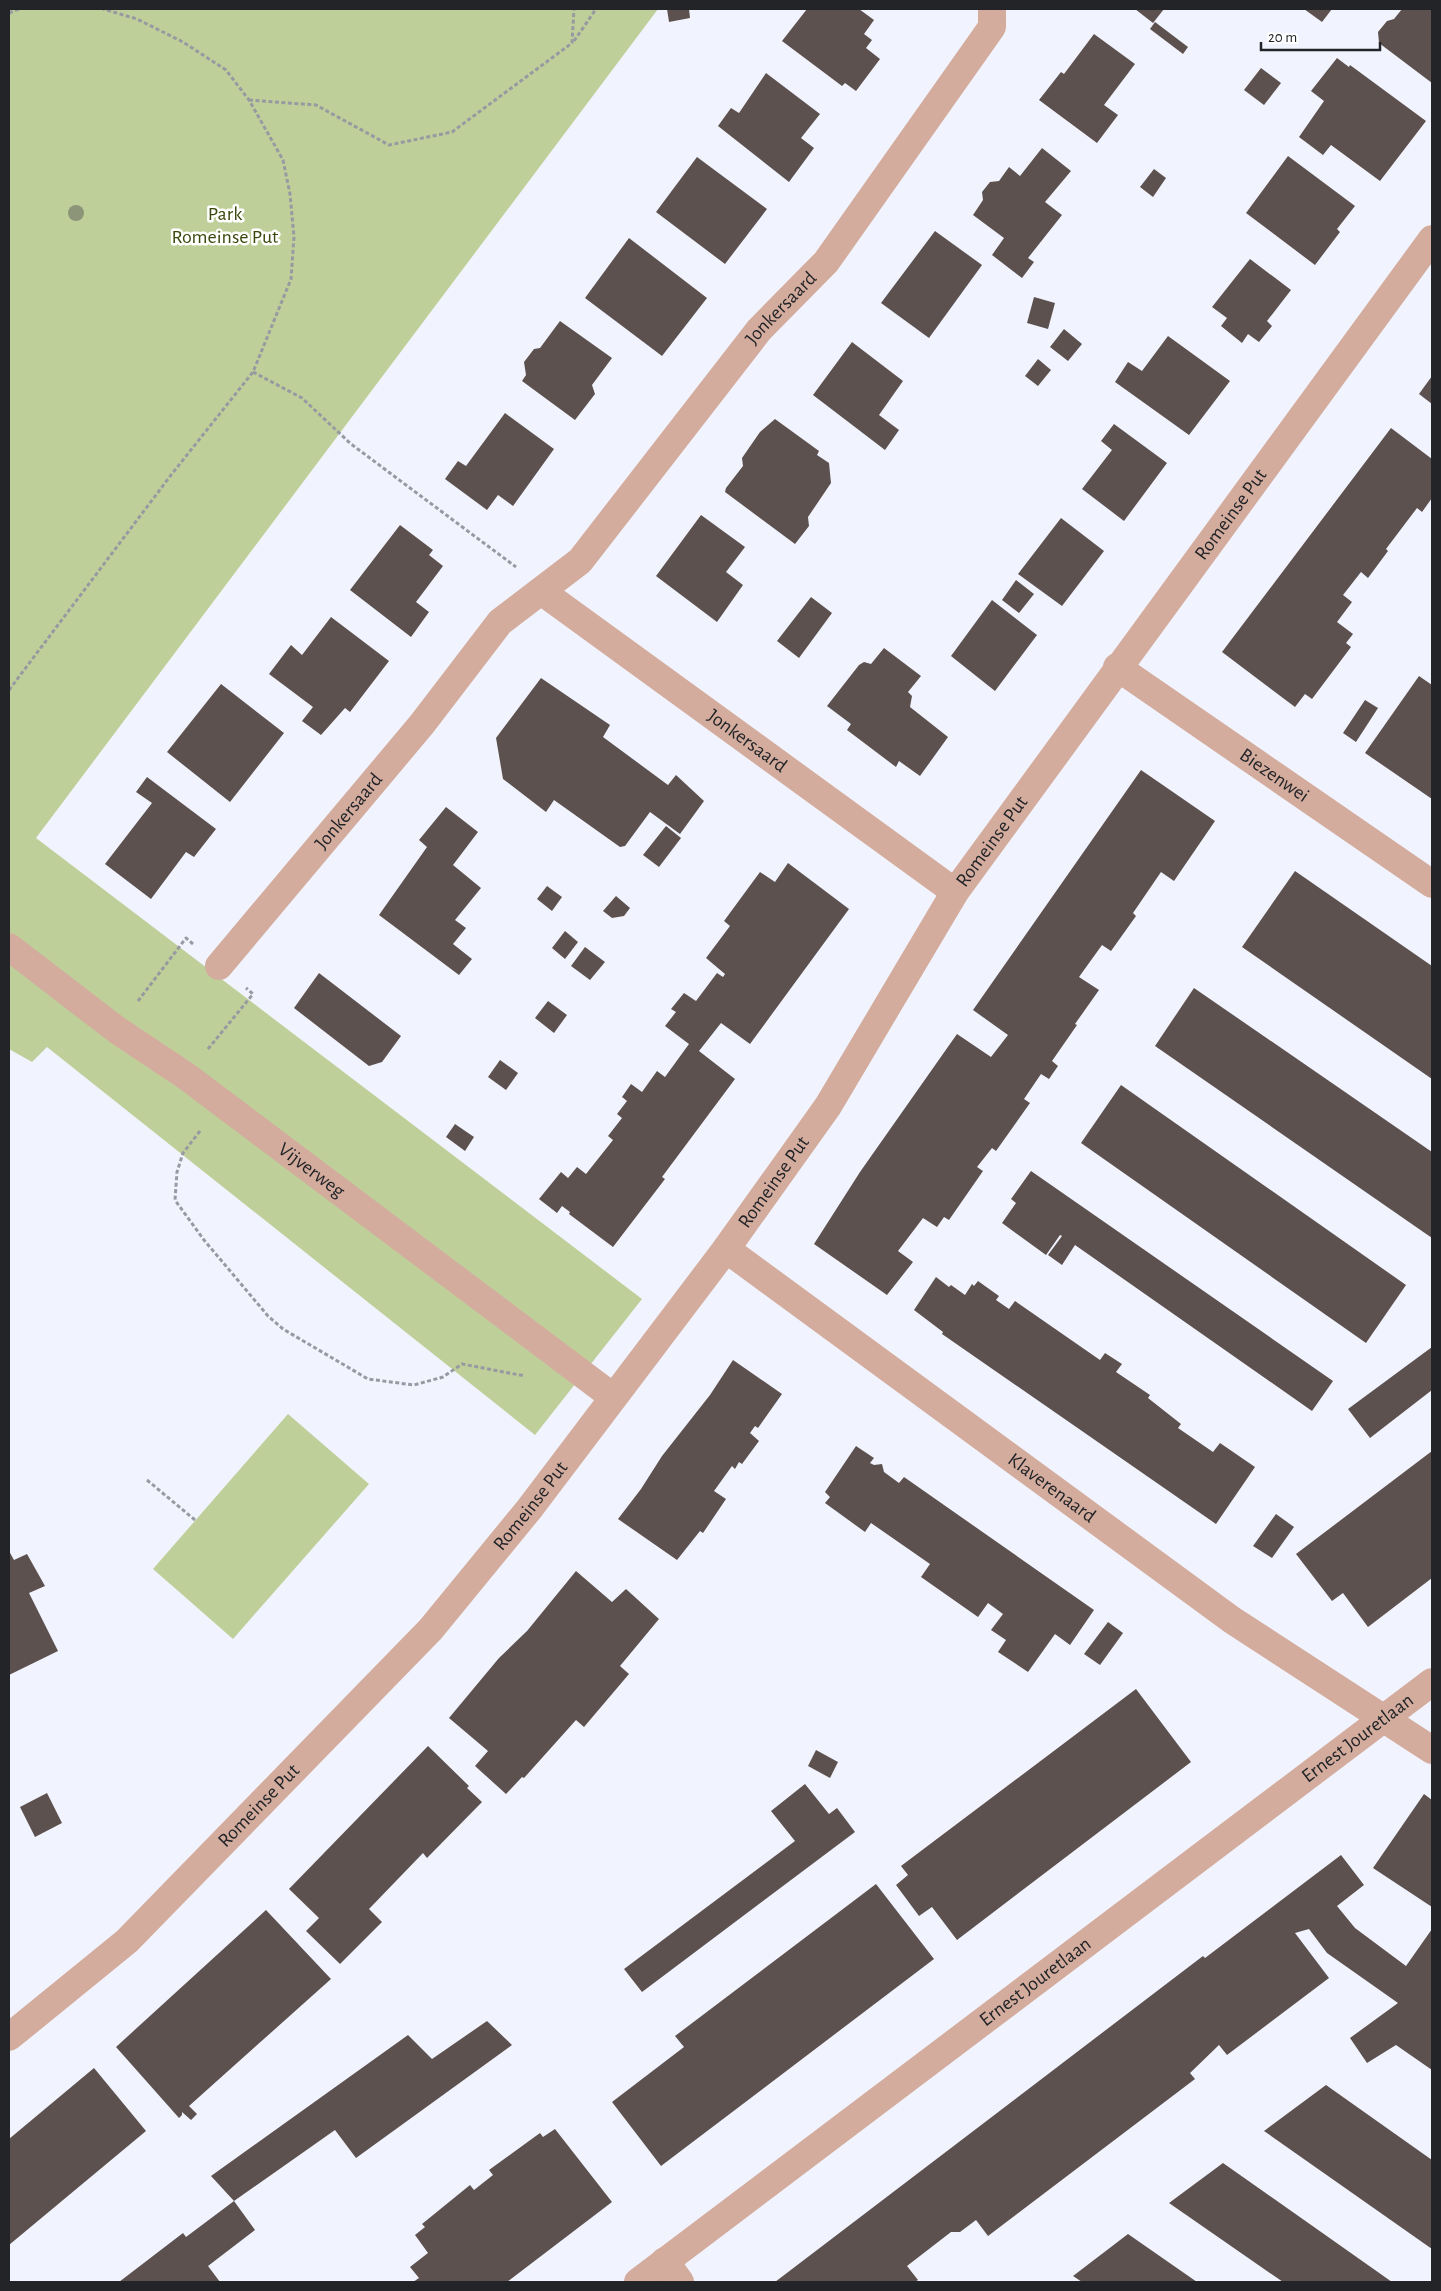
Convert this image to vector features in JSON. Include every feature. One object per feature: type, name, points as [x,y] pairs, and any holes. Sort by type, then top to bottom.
[{"type":"street","name":"Jonkersaard","points":[[219,966],[422,724],[500,622],[580,561],[758,330],[826,262],[992,27],[992,9]]},
{"type":"street","name":"Romeinse Put","points":[[9,2037],[128,1941],[430,1630],[530,1508],[726,1249],[828,1106],[955,892],[1117,667],[1429,251]]},
{"type":"street","name":"Jonkersaard","points":[[541,591],[955,892]]},
{"type":"street","name":"Biezenwei","points":[[1117,667],[1432,884]]},
{"type":"street","name":"Vijverweg","points":[[9,947],[117,1030],[221,1102],[613,1397]]},
{"type":"street","name":"Klaverenaard","points":[[726,1249],[1232,1620],[1432,1750]]},
{"type":"street","name":"Ernest Jouretlaan","points":[[638,2282],[672,2272],[1432,1682]]},
{"type":"path","points":[[9,13],[19,9]]},
{"type":"path","points":[[9,690],[171,475],[253,372],[291,279],[294,237],[290,194],[283,160],[249,100],[226,70],[183,42],[137,18],[103,9]]},
{"type":"path","points":[[572,43],[574,9]]},
{"type":"path","points":[[249,100],[316,105],[389,145],[452,132],[572,43],[596,9]]},
{"type":"path","points":[[253,372],[302,398],[351,444],[515,567],[541,591]]},
{"type":"path","points":[[117,1030],[186,938],[254,994],[186,1076]]},
{"type":"path","points":[[221,1102],[183,1153],[177,1172],[175,1200],[204,1240],[268,1316],[283,1329],[368,1379],[414,1385],[443,1377],[462,1364],[526,1377]]},
{"type":"path","points":[[148,1480],[195,1520]]},
{"type":"green space","name":"Park Romeinse Put","points":[[9,9],[658,9],[36,838],[642,1299],[535,1435],[47,1047],[32,1062],[9,1049]]},
{"type":"green space","points":[[288,1414],[369,1484],[233,1639],[153,1569]]},
{"type":"building","points":[[667,9],[689,9],[690,18],[669,22]]},
{"type":"building","points":[[807,9],[859,9],[874,20],[864,34],[872,40],[866,48],[880,59],[856,91],[845,83],[842,86],[782,41]]},
{"type":"building","points":[[1135,9],[1164,9],[1153,23]]},
{"type":"building","points":[[1304,9],[1332,9],[1322,22]]},
{"type":"building","points":[[1402,9],[1432,9],[1432,83],[1379,43],[1378,32],[1387,21],[1394,19]]},
{"type":"building","points":[[1155,22],[1188,47],[1183,54],[1150,29]]},
{"type":"building","points":[[1094,34],[1135,64],[1104,105],[1118,115],[1097,143],[1039,100],[1061,72],[1064,74]]},
{"type":"building","points":[[1337,58],[1349,67],[1350,65],[1426,121],[1380,181],[1331,145],[1323,155],[1299,137],[1324,101],[1311,91]]},
{"type":"building","points":[[1261,68],[1281,83],[1264,105],[1244,90]]},
{"type":"building","points":[[766,73],[820,114],[801,138],[814,148],[789,182],[718,126],[731,108],[739,113]]},
{"type":"building","points":[[1042,148],[1071,171],[1045,202],[1062,215],[1028,258],[1034,262],[1022,278],[992,255],[1004,238],[973,215],[983,200],[982,192],[990,182],[999,181],[1009,167],[1020,176]]},
{"type":"building","points":[[1288,156],[1355,206],[1337,229],[1340,232],[1315,265],[1246,213]]},
{"type":"building","points":[[697,157],[767,209],[725,264],[656,212]]},
{"type":"building","points":[[1154,169],[1166,178],[1153,197],[1140,187]]},
{"type":"building","points":[[935,231],[982,265],[929,338],[881,303]]},
{"type":"building","points":[[629,238],[707,298],[662,356],[585,298]]},
{"type":"building","points":[[1250,259],[1291,290],[1267,321],[1272,326],[1259,342],[1248,334],[1242,343],[1221,326],[1227,318],[1212,307]]},
{"type":"building","points":[[1034,297],[1055,303],[1048,329],[1027,323]]},
{"type":"building","points":[[560,321],[612,358],[592,385],[595,394],[575,420],[522,381],[526,375],[524,362],[534,349],[540,348]]},
{"type":"building","points":[[1064,329],[1082,344],[1068,361],[1050,347]]},
{"type":"building","points":[[1168,336],[1230,381],[1189,435],[1115,382],[1128,362],[1142,371]]},
{"type":"building","points":[[852,342],[903,381],[879,415],[899,430],[885,450],[813,395]]},
{"type":"building","points":[[1038,359],[1051,370],[1038,386],[1025,376]]},
{"type":"building","points":[[1432,376],[1432,404],[1419,394]]},
{"type":"building","points":[[505,413],[554,449],[513,506],[498,495],[487,510],[445,479],[458,461],[466,466]]},
{"type":"building","points":[[775,419],[819,451],[817,455],[829,463],[831,483],[808,517],[809,526],[795,544],[725,492],[743,466],[742,458],[760,432]]},
{"type":"building","points":[[1114,424],[1167,463],[1124,521],[1082,489],[1112,450],[1101,441]]},
{"type":"building","points":[[1391,428],[1432,459],[1432,498],[1422,512],[1417,508],[1386,549],[1388,551],[1368,578],[1361,572],[1343,595],[1352,602],[1337,622],[1353,634],[1346,643],[1351,647],[1312,699],[1305,694],[1295,707],[1222,652]]},
{"type":"building","points":[[701,515],[745,547],[726,572],[743,585],[717,622],[656,576]]},
{"type":"building","points":[[1061,518],[1104,551],[1062,606],[1018,574]]},
{"type":"building","points":[[400,525],[433,550],[429,555],[443,566],[416,602],[429,612],[411,637],[350,590]]},
{"type":"building","points":[[1016,580],[1034,594],[1019,613],[1002,600]]},
{"type":"building","points":[[811,597],[832,613],[799,658],[777,641]]},
{"type":"building","points":[[992,600],[1037,635],[995,691],[951,656]]},
{"type":"building","points":[[331,617],[389,661],[350,712],[345,708],[321,735],[302,721],[313,707],[269,674],[291,645],[302,655]]},
{"type":"building","points":[[884,648],[921,676],[908,692],[912,696],[910,707],[948,737],[920,776],[899,761],[896,767],[847,730],[851,724],[827,706],[859,665],[864,662],[871,664]]},
{"type":"building","points":[[1419,676],[1432,685],[1432,799],[1365,753]]},
{"type":"building","points":[[541,678],[610,725],[603,737],[668,785],[676,775],[704,801],[680,834],[650,812],[625,846],[620,847],[554,800],[546,812],[503,779],[496,738]]},
{"type":"building","points":[[221,684],[284,733],[230,802],[167,752]]},
{"type":"building","points":[[1365,700],[1378,708],[1356,742],[1343,733]]},
{"type":"building","points":[[1141,770],[1215,821],[1174,881],[1161,872],[1133,913],[1136,916],[1111,951],[1102,945],[1079,977],[1099,990],[1052,1061],[1058,1066],[1049,1079],[1041,1074],[1024,1099],[1030,1103],[996,1151],[992,1148],[977,1167],[983,1171],[949,1220],[944,1217],[937,1227],[923,1218],[898,1251],[913,1262],[887,1295],[814,1244],[860,1172],[957,1034],[991,1057],[1008,1035],[973,1010]]},
{"type":"building","points":[[147,777],[216,829],[194,857],[186,852],[151,899],[105,864],[152,803],[136,792]]},
{"type":"building","points":[[446,807],[478,832],[453,865],[481,888],[455,920],[466,928],[453,944],[472,959],[459,975],[379,915],[427,847],[419,840]]},
{"type":"building","points":[[666,826],[681,838],[659,867],[643,855]]},
{"type":"building","points":[[788,863],[849,909],[750,1044],[721,1023],[699,1051],[735,1079],[662,1177],[665,1179],[613,1247],[569,1214],[570,1212],[562,1206],[557,1213],[539,1199],[561,1172],[568,1178],[577,1167],[586,1174],[613,1140],[608,1136],[622,1118],[617,1114],[627,1101],[622,1097],[631,1084],[642,1092],[657,1071],[665,1077],[689,1044],[665,1026],[676,1012],[671,1009],[684,993],[696,1001],[717,973],[723,977],[725,974],[706,958],[730,926],[724,921],[760,872],[775,882]]},
{"type":"building","points":[[1295,871],[1432,966],[1432,1079],[1242,947]]},
{"type":"building","points":[[547,886],[562,897],[552,911],[537,899]]},
{"type":"building","points":[[616,896],[630,908],[624,916],[612,918],[603,911]]},
{"type":"building","points":[[565,931],[578,942],[565,959],[552,948]]},
{"type":"building","points":[[585,947],[605,962],[590,980],[571,966]]},
{"type":"building","points":[[319,973],[401,1036],[382,1062],[369,1066],[294,1008]]},
{"type":"building","points":[[1194,988],[1432,1152],[1432,1238],[1155,1046]]},
{"type":"building","points":[[548,1001],[567,1015],[554,1033],[535,1018]]},
{"type":"building","points":[[500,1060],[518,1073],[506,1090],[488,1077]]},
{"type":"building","points":[[1121,1085],[1406,1285],[1366,1343],[1081,1143]]},
{"type":"building","points":[[455,1124],[474,1137],[465,1151],[446,1137]]},
{"type":"building","points":[[1031,1171],[1333,1381],[1312,1411],[1075,1245],[1062,1265],[1048,1255],[1062,1236],[1060,1235],[1046,1255],[1002,1223],[1016,1203],[1011,1199]]},
{"type":"building","points":[[936,1277],[949,1287],[951,1285],[965,1295],[972,1284],[974,1286],[978,1281],[999,1296],[996,1300],[1009,1309],[1015,1301],[1100,1360],[1105,1353],[1122,1364],[1116,1372],[1150,1395],[1148,1398],[1181,1424],[1178,1428],[1213,1452],[1220,1443],[1255,1467],[1216,1524],[942,1334],[943,1332],[914,1310]]},
{"type":"building","points":[[1432,1347],[1432,1390],[1370,1438],[1348,1409]]},
{"type":"building","points":[[733,1360],[782,1394],[758,1428],[755,1426],[750,1433],[759,1441],[742,1464],[739,1462],[735,1469],[732,1466],[714,1491],[726,1499],[703,1533],[700,1531],[677,1560],[618,1519],[641,1489],[662,1456],[710,1395]]},
{"type":"building","points":[[856,1446],[874,1458],[870,1463],[874,1465],[882,1464],[884,1472],[899,1483],[904,1477],[1094,1610],[1070,1645],[1055,1634],[1028,1672],[998,1652],[1006,1640],[991,1630],[1003,1614],[988,1603],[978,1617],[921,1577],[930,1564],[871,1523],[865,1532],[825,1503],[830,1497],[825,1492]]},
{"type":"building","points":[[1432,1451],[1432,1578],[1368,1627],[1343,1593],[1332,1601],[1296,1554]]},
{"type":"building","points":[[1276,1514],[1294,1527],[1272,1558],[1253,1546]]},
{"type":"building","points":[[9,1551],[14,1560],[27,1554],[45,1586],[29,1593],[58,1651],[9,1675]]},
{"type":"building","points":[[576,1571],[612,1602],[626,1589],[659,1619],[620,1666],[629,1674],[584,1727],[576,1720],[524,1778],[522,1777],[506,1794],[475,1766],[488,1751],[449,1718],[499,1658],[527,1631]]},
{"type":"building","points":[[1108,1622],[1123,1633],[1100,1665],[1084,1654]]},
{"type":"building","points":[[1136,1689],[1191,1762],[957,1940],[932,1907],[919,1916],[896,1885],[908,1875],[901,1866]]},
{"type":"building","points":[[428,1746],[469,1786],[467,1788],[482,1802],[427,1858],[423,1853],[369,1909],[382,1922],[340,1964],[306,1931],[319,1918],[289,1889]]},
{"type":"building","points":[[816,1750],[838,1762],[830,1778],[808,1766]]},
{"type":"building","points":[[805,1784],[829,1814],[837,1808],[855,1832],[642,1992],[624,1969],[795,1841],[771,1811]]},
{"type":"building","points":[[47,1793],[62,1823],[35,1837],[20,1807]]},
{"type":"building","points":[[1424,1794],[1432,1800],[1432,1907],[1373,1868]]},
{"type":"building","points":[[1341,1855],[1364,1885],[1337,1906],[1355,1928],[1406,1966],[1432,1929],[1432,2070],[1396,2045],[1367,2063],[1350,2038],[1398,2003],[1327,1953],[1309,1929],[1295,1933],[1329,1978],[1227,2055],[1219,2045],[1190,2073],[1195,2079],[988,2236],[976,2220],[960,2232],[951,2232],[907,2266],[918,2280],[915,2282],[775,2282],[1203,1956],[1205,1958]]},
{"type":"building","points":[[876,1884],[934,1959],[661,2166],[612,2102],[684,2047],[675,2036]]},
{"type":"building","points":[[266,1910],[331,1979],[189,2106],[197,2114],[191,2120],[182,2112],[179,2118],[116,2047]]},
{"type":"building","points":[[487,2021],[512,2045],[356,2158],[335,2130],[234,2201],[211,2176],[408,2035],[432,2059]]},
{"type":"building","points":[[94,2068],[146,2131],[9,2245],[9,2139]]},
{"type":"building","points":[[1326,2085],[1432,2160],[1432,2249],[1264,2131]]},
{"type":"building","points":[[555,2129],[612,2202],[507,2282],[413,2282],[419,2278],[410,2267],[428,2253],[415,2235],[425,2227],[422,2224],[470,2185],[474,2190],[493,2175],[489,2170],[540,2133],[543,2137]]},
{"type":"building","points":[[1223,2163],[1392,2282],[1283,2282],[1169,2203]]},
{"type":"building","points":[[234,2201],[255,2230],[208,2266],[220,2282],[119,2282],[183,2233],[186,2237]]},
{"type":"building","points":[[1128,2234],[1197,2282],[1082,2282],[1073,2276]]}]
